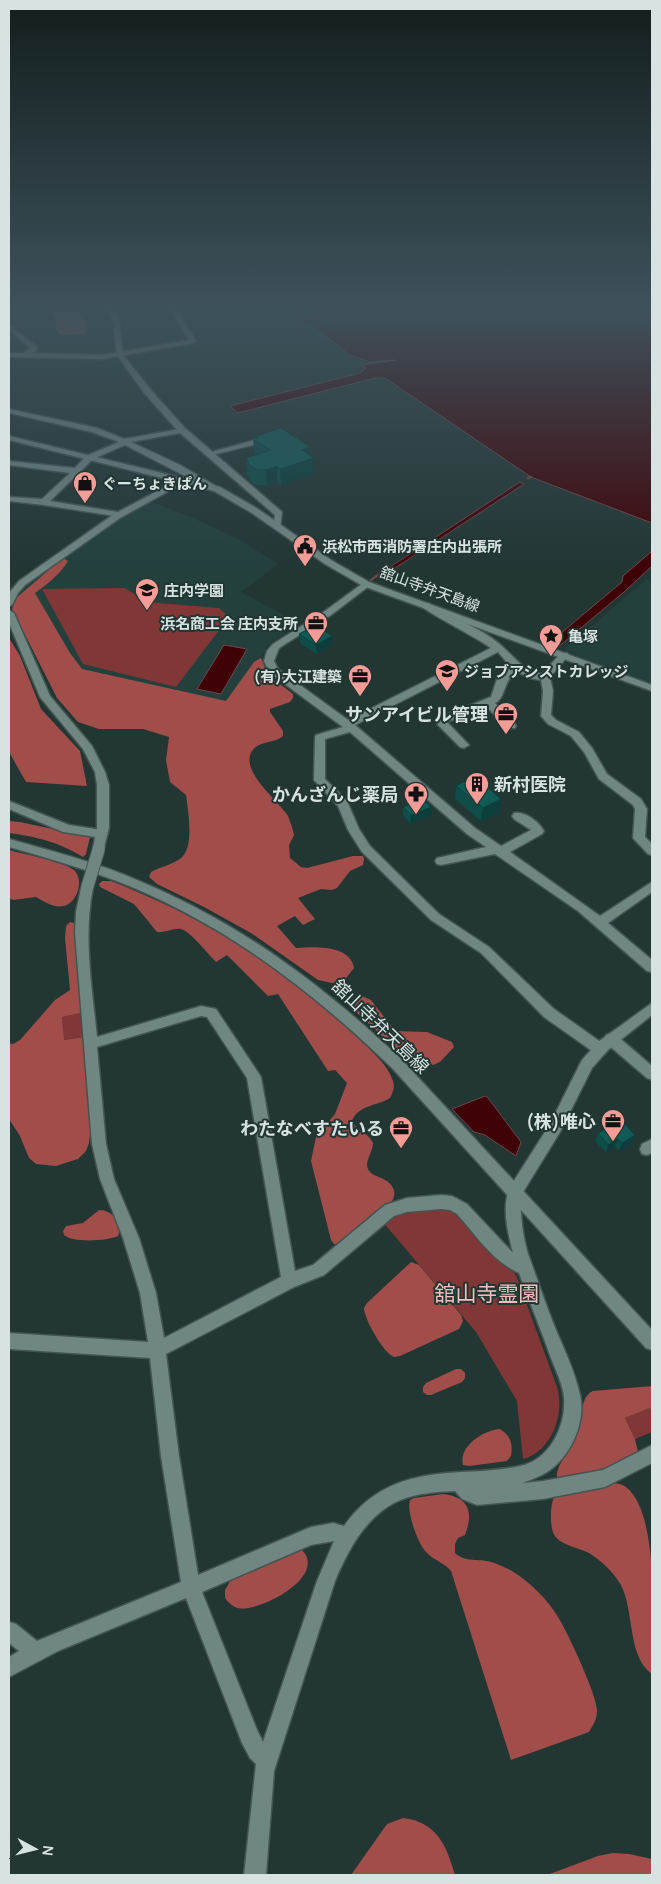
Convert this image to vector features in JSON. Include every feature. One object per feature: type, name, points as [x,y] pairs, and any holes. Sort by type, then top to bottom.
[{"type":"street","points":[[151,395],[182,430],[279,514],[278,527]]},
{"type":"street","points":[[9,411],[94,430],[124,441],[217,489]]},
{"type":"street","points":[[44,502],[90,458],[124,441],[182,430]]},
{"type":"street","points":[[208,454],[277,436]]},
{"type":"street","name":"舘山寺弁天島線","points":[[9,438],[217,489],[234,498],[366,584],[425,605],[464,623],[564,655],[652,688]]},
{"type":"street","points":[[9,463],[77,471]]},
{"type":"street","points":[[9,603],[14,592],[22,583],[118,515],[183,481]]},
{"type":"street","points":[[9,499],[44,502],[118,515]]},
{"type":"street","points":[[366,584],[328,612],[276,646],[269,661],[274,671],[349,727],[471,831],[571,900],[600,922],[652,967]]},
{"type":"street","points":[[9,612],[12,628],[45,698],[88,748],[95,760],[102,785],[102,834],[86,888],[81,933],[102,1162],[140,1264],[148,1293],[157,1348],[170,1456],[191,1587],[249,1736],[257,1750],[267,1761]]},
{"type":"street","points":[[464,623],[498,648],[516,666],[533,676],[545,677]]},
{"type":"street","points":[[498,648],[349,727],[320,736],[318,777],[322,784],[343,804],[362,842],[436,917],[484,950],[549,1013],[600,1049]]},
{"type":"street","points":[[545,677],[564,655]]},
{"type":"street","points":[[464,745],[442,723],[442,720],[497,697],[501,682],[507,673],[516,666]]},
{"type":"street","points":[[545,677],[548,691],[546,716],[552,722],[574,734],[588,750],[603,776],[637,802],[641,809],[639,838],[652,851]]},
{"type":"street","points":[[488,702],[511,726]]},
{"type":"street","points":[[9,805],[67,829],[102,834]]},
{"type":"street","points":[[441,861],[499,851],[538,831],[536,827],[518,816]]},
{"type":"street","name":"舘山寺弁天島線","points":[[9,843],[79,862],[151,890],[206,917],[267,953],[334,1003],[376,1042],[652,1342]]},
{"type":"street","points":[[600,922],[652,886]]},
{"type":"street","points":[[255,1875],[260,1802],[267,1761],[326,1581],[333,1562],[347,1536],[361,1517],[373,1506],[398,1492],[411,1488],[522,1475],[542,1467],[551,1460],[558,1450],[572,1418],[574,1407],[571,1389],[520,1249],[512,1211],[516,1192],[555,1128],[587,1064],[611,1039],[652,1008]]},
{"type":"street","points":[[90,1044],[201,1011],[211,1013],[254,1077],[289,1282]]},
{"type":"street","points":[[611,1039],[652,1074]]},
{"type":"street","points":[[9,1341],[148,1350],[165,1346],[289,1282],[318,1270],[390,1210],[407,1205],[452,1203],[462,1209],[504,1255],[514,1263],[526,1268]]},
{"type":"street","points":[[460,1482],[463,1490],[469,1495],[477,1496],[543,1490],[605,1478],[652,1454]]},
{"type":"street","points":[[9,1667],[51,1644],[311,1536],[333,1532],[347,1536]]},
{"type":"street","points":[[9,1631],[35,1652]]},
{"type":"shaded area","points":[[274,395],[309,395],[238,413],[230,406]]},
{"type":"shaded area","points":[[410,395],[652,395],[652,523],[531,477]]},
{"type":"shaded area","points":[[520,482],[524,484],[398,566],[389,571],[387,569]]},
{"type":"shaded area","name":"庄内学園","points":[[149,501],[191,517],[240,540],[278,564],[241,592],[298,623],[268,645],[261,658],[275,680],[213,711],[68,665],[26,639],[16,598],[22,588],[107,527]]},
{"type":"shaded area","points":[[652,551],[652,566],[624,592],[557,648],[550,645],[560,634],[622,582],[623,576]]},
{"type":"shaded area","points":[[63,558],[68,561],[61,570],[35,593],[70,653],[82,669],[226,701],[254,662],[261,658],[268,675],[293,694],[290,702],[270,709],[270,712],[283,731],[283,736],[259,745],[252,751],[249,759],[255,776],[288,816],[294,835],[289,845],[290,858],[301,867],[307,868],[353,856],[363,856],[364,859],[363,865],[350,871],[337,888],[332,890],[321,889],[298,898],[315,919],[303,925],[295,916],[277,926],[296,948],[330,949],[346,955],[351,960],[354,968],[346,978],[332,983],[318,980],[251,933],[157,884],[149,877],[151,872],[180,859],[188,847],[189,820],[186,795],[170,782],[166,760],[169,737],[143,729],[99,729],[78,722],[57,698],[12,609],[16,598]]},
{"type":"shaded area","points":[[647,579],[652,581],[652,684],[563,650]]},
{"type":"shaded area","points":[[9,638],[20,656],[41,709],[80,751],[87,786],[26,782],[9,752]]},
{"type":"shaded area","points":[[224,645],[247,649],[221,694],[197,689]]},
{"type":"shaded area","points":[[9,821],[90,837],[86,854],[83,857],[65,847],[47,841],[9,833]]},
{"type":"shaded area","points":[[9,850],[54,861],[75,871],[79,880],[76,896],[69,904],[64,906],[49,904],[36,897],[13,900],[9,898]]},
{"type":"shaded area","points":[[102,881],[111,881],[189,916],[252,954],[289,979],[324,1007],[373,1052],[387,1068],[394,1083],[390,1098],[363,1109],[352,1121],[373,1143],[367,1162],[369,1171],[391,1185],[394,1191],[394,1198],[388,1206],[339,1246],[331,1240],[311,1161],[316,1137],[335,1114],[347,1083],[335,1070],[328,1071],[278,994],[268,996],[227,955],[216,962],[185,931],[178,929],[157,932],[134,904],[100,887],[99,884]]},
{"type":"shaded area","points":[[70,922],[75,925],[81,1013],[62,1017],[64,1040],[84,1037],[91,1126],[86,1151],[78,1159],[56,1166],[36,1164],[29,1158],[20,1136],[9,1119],[9,1043],[13,1044],[20,1040],[55,1000],[70,990],[65,938],[66,926]]},
{"type":"shaded area","points":[[362,996],[371,1000],[395,1031],[427,1032],[452,1042],[454,1047],[440,1062],[433,1065],[396,1049],[353,1009],[352,1000]]},
{"type":"shaded area","points":[[485,1096],[521,1142],[516,1156],[485,1135],[474,1132],[452,1109]]},
{"type":"shaded area","points":[[99,1210],[108,1212],[116,1218],[119,1226],[118,1236],[90,1240],[68,1238],[64,1235],[63,1231],[66,1226],[83,1223]]},
{"type":"shaded area","points":[[411,1262],[419,1265],[461,1315],[463,1321],[459,1329],[394,1357],[385,1350],[375,1336],[367,1320],[364,1308]]},
{"type":"shaded area","points":[[456,1369],[461,1369],[465,1373],[465,1378],[462,1382],[431,1395],[423,1392],[423,1387],[426,1383]]},
{"type":"shaded area","points":[[652,1386],[652,1413],[650,1408],[625,1418],[635,1439],[638,1452],[621,1464],[602,1472],[561,1479],[557,1477],[561,1462],[579,1430],[583,1404],[588,1394],[593,1391]]},
{"type":"shaded area","points":[[500,1429],[509,1437],[512,1448],[511,1456],[507,1461],[469,1466],[463,1465],[462,1458],[464,1452],[474,1440],[487,1432]]},
{"type":"shaded area","points":[[608,1483],[620,1484],[626,1487],[637,1501],[645,1522],[650,1547],[652,1575],[652,1674],[638,1655],[627,1601],[617,1579],[593,1555],[566,1544],[558,1539],[553,1532],[551,1509],[555,1495]]},
{"type":"shaded area","points":[[443,1494],[459,1498],[464,1502],[469,1513],[468,1527],[465,1535],[458,1538],[455,1544],[455,1553],[463,1558],[491,1562],[512,1571],[538,1591],[558,1617],[593,1692],[597,1711],[589,1732],[511,1760],[451,1571],[429,1555],[423,1548],[411,1519],[410,1500]]},
{"type":"shaded area","points":[[294,1550],[302,1550],[308,1560],[306,1571],[288,1591],[261,1605],[247,1608],[237,1608],[225,1598],[225,1590],[233,1576]]},
{"type":"shaded area","points":[[403,1818],[415,1820],[432,1830],[444,1845],[455,1875],[351,1875],[387,1824]]},
{"type":"shaded area","points":[[613,1853],[652,1859],[652,1875],[547,1875],[598,1856]]},
{"type":"green space","points":[[125,588],[146,602],[219,608],[229,617],[176,687],[83,664],[42,589]]},
{"type":"green space","points":[[81,1013],[84,1037],[63,1040],[62,1017]]},
{"type":"green space","name":"舘山寺霊園","points":[[441,1206],[459,1213],[516,1275],[557,1387],[559,1409],[554,1430],[542,1448],[533,1455],[523,1459],[517,1401],[476,1332],[382,1221],[393,1214]]},
{"type":"green space","points":[[650,1408],[652,1413],[652,1432],[635,1439],[625,1418]]},
{"type":"building","points":[[281,428],[310,447],[302,450],[314,458],[280,469],[277,466],[266,470],[250,466],[246,458],[270,450],[253,439]]},
{"type":"building","points":[[316,625],[332,636],[316,645],[299,634]]},
{"type":"building","points":[[474,776],[501,799],[483,808],[456,786]]},
{"type":"building","points":[[423,799],[431,807],[411,815],[403,807]]},
{"type":"building","points":[[624,1123],[635,1135],[622,1143],[618,1139],[608,1145],[598,1133],[609,1127],[612,1131]]},
{"type":"waterway","points":[[371,580],[382,572]]},
{"type":"place","name":"ぐーちょきぱん","points":[[85,504]]},
{"type":"place","name":"浜松市西消防署庄内出張所","points":[[305,567]]},
{"type":"place","name":"庄内学園","points":[[147,611]]},
{"type":"place","name":"浜名商工会 庄内支所","points":[[316,644]]},
{"type":"place","name":"亀塚","points":[[551,657]]},
{"type":"place","name":"ジョブアシストカレッジ","points":[[447,692]]},
{"type":"place","name":"(有)大江建築","points":[[360,697]]},
{"type":"place","name":"サンアイビル管理","points":[[506,735]]},
{"type":"place","name":"新村医院","points":[[477,805]]},
{"type":"place","name":"かんざんじ薬局","points":[[416,815]]},
{"type":"place","name":"(株)唯心","points":[[613,1142]]},
{"type":"place","name":"わたなべすたいる","points":[[401,1149]]}]
